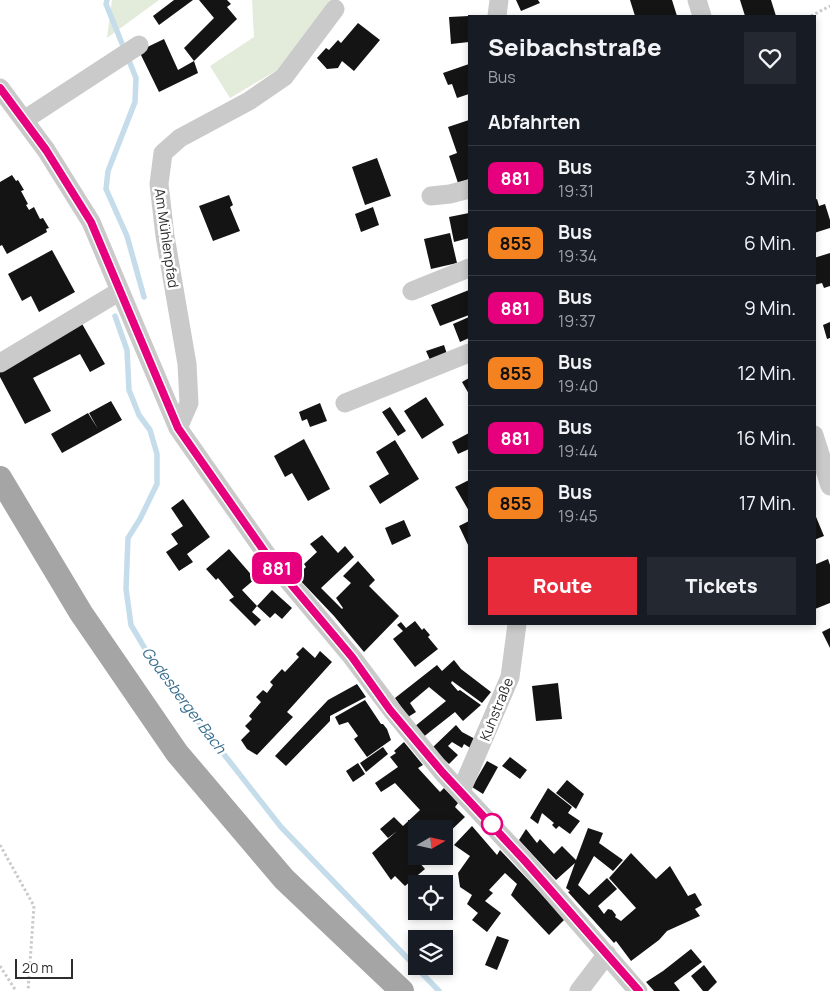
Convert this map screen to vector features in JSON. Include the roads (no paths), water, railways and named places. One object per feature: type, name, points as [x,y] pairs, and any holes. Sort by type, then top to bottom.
[{"type":"main road","points":[[0,478],[82,613],[177,753],[284,879],[402,991]]},
{"type":"street","points":[[497,15],[499,0]]},
{"type":"street","points":[[697,0],[702,15]]},
{"type":"street","name":"Am Mühlenpfad","points":[[178,428],[189,403],[187,364],[168,254],[159,184],[163,153],[180,138],[249,101],[284,78],[336,9]]},
{"type":"street","points":[[24,120],[138,46]]},
{"type":"street","points":[[0,88],[46,150],[91,222],[178,428],[269,558],[352,657],[390,710],[443,773],[607,954],[638,991]]},
{"type":"street","points":[[431,196],[468,189]]},
{"type":"street","points":[[412,291],[468,268]]},
{"type":"street","points":[[0,363],[120,291]]},
{"type":"street","points":[[345,403],[468,353]]},
{"type":"street","points":[[816,441],[829,480]]},
{"type":"street","name":"Kuhstraße","points":[[461,791],[510,677],[517,625]]},
{"type":"street","points":[[579,991],[607,954]]},
{"type":"waterway","name":"Godesberger Bach","points":[[107,0],[106,4],[136,78],[135,102],[108,171],[106,189],[127,236],[144,297]]},
{"type":"waterway","name":"Godesberger Bach","points":[[115,316],[127,350],[129,390],[139,415],[150,430],[157,454],[157,484],[140,519],[128,538],[126,589],[131,625],[157,669],[281,827],[439,991]]}]
